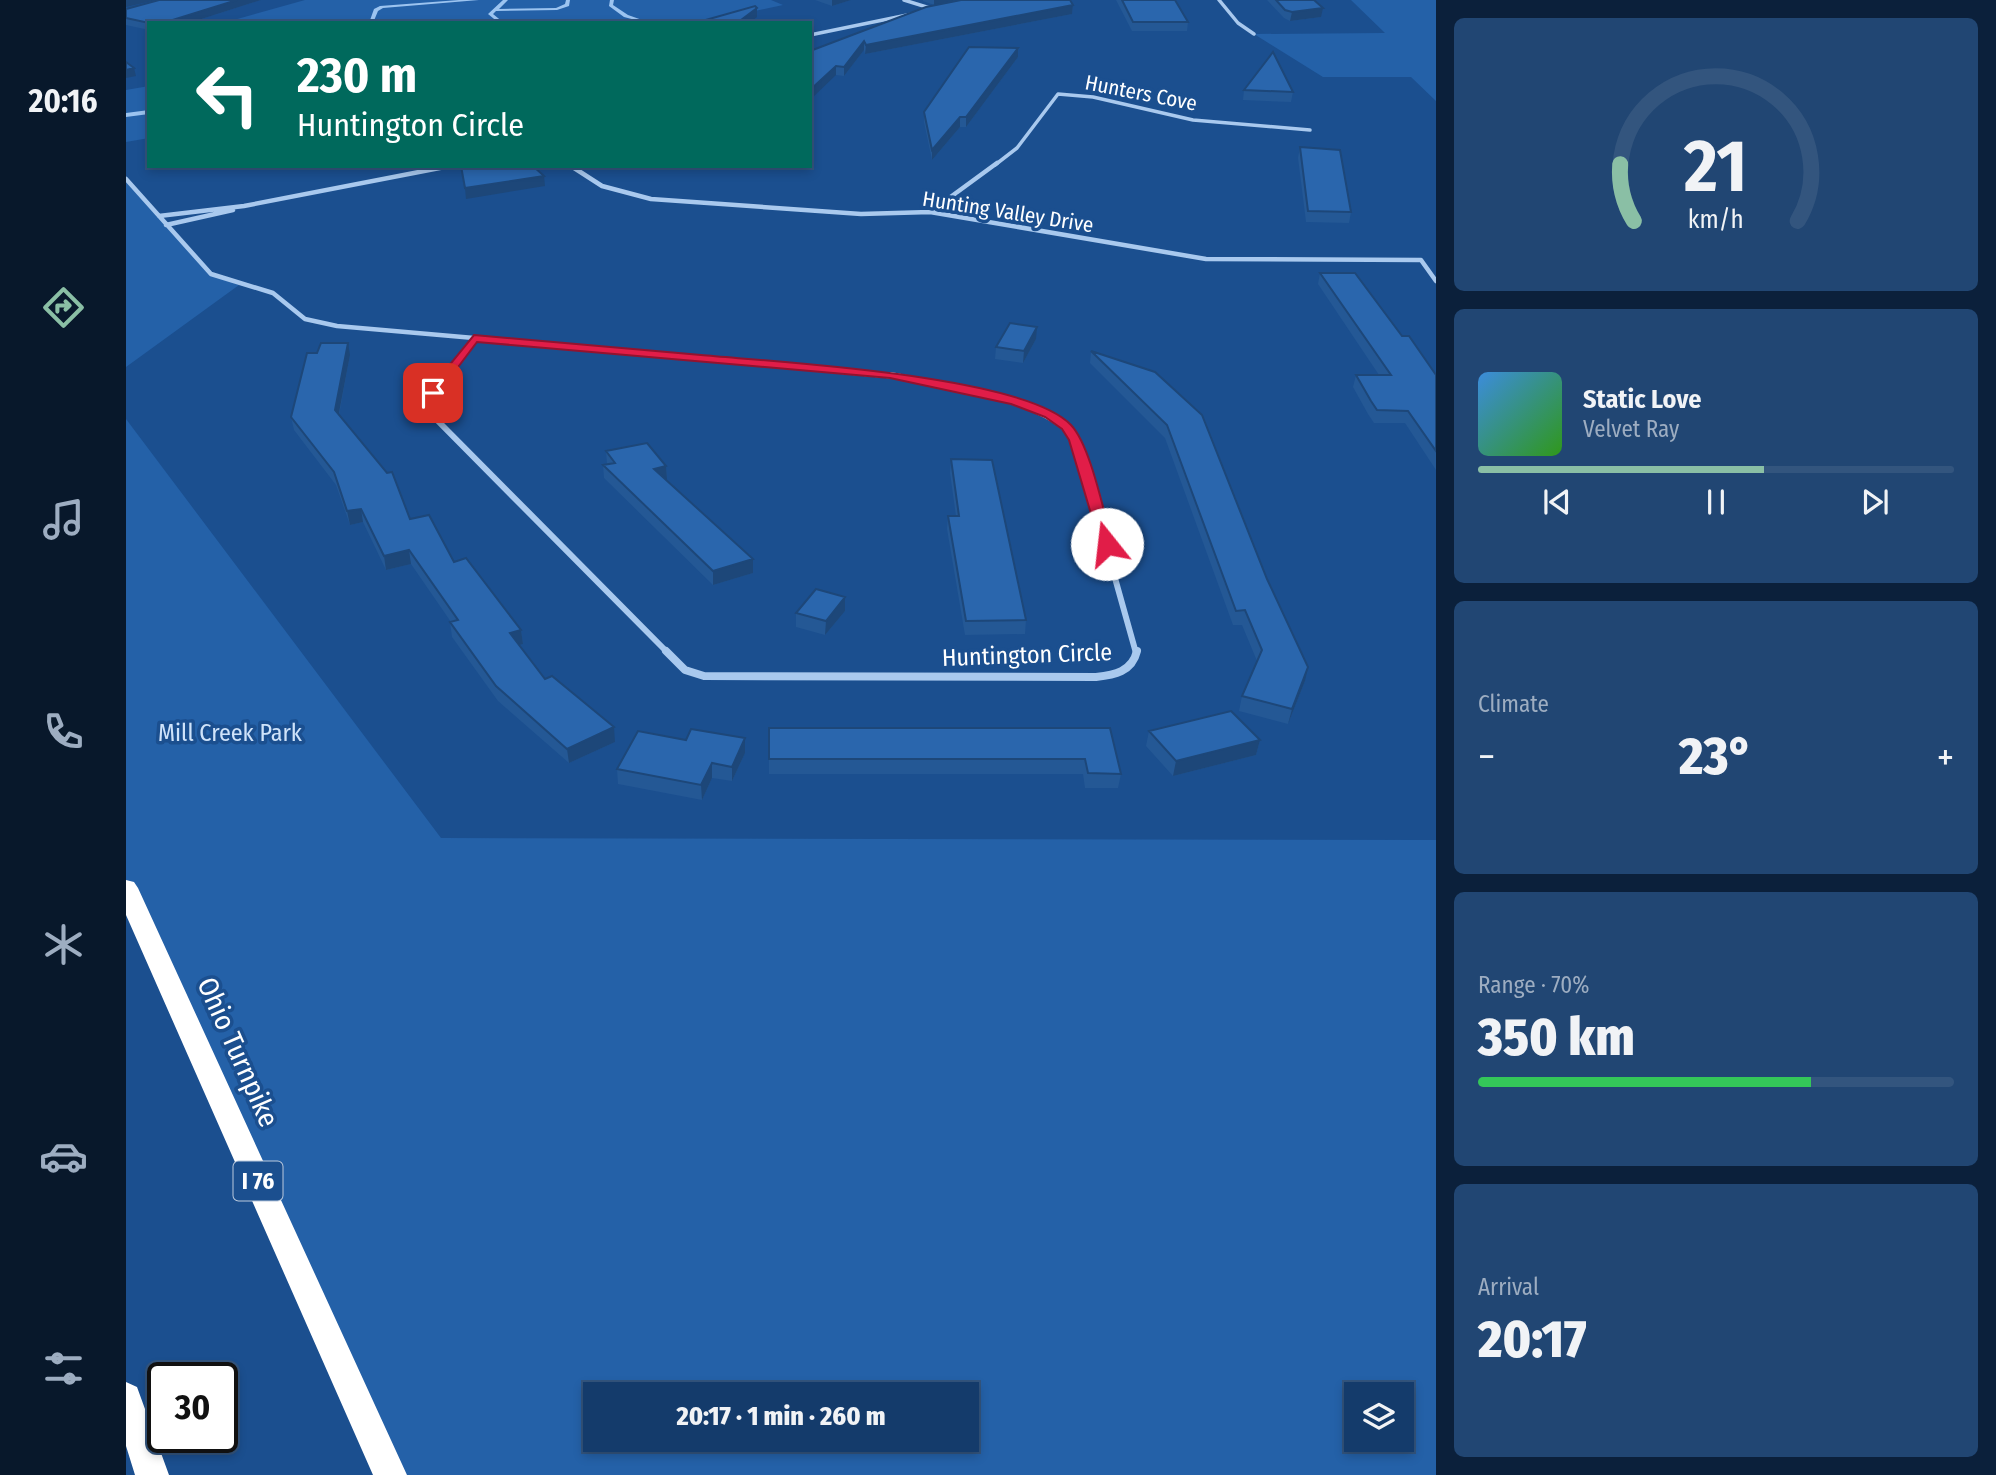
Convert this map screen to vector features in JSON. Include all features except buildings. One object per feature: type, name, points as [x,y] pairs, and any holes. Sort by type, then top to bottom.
[{"type":"highway","name":"Ohio Turnpike","points":[[126,888],[390,1475]]},
{"type":"highway","points":[[126,1397],[152,1475]]},
{"type":"street","points":[[812,35],[934,9],[904,0]]},
{"type":"street","points":[[1219,0],[1237,23],[1254,34]]},
{"type":"street","name":"Hunters Cove","points":[[930,212],[1017,148],[1058,94],[1093,97],[1193,120],[1310,130]]},
{"type":"street","points":[[166,225],[244,206],[440,168]]},
{"type":"street","name":"Hunting Valley Drive","points":[[574,168],[602,186],[650,198],[861,214],[930,212],[1206,259],[1421,260],[1436,281]]},
{"type":"street","name":"Huntington Circle","points":[[126,179],[211,274],[273,293],[305,319],[337,326],[474,338],[890,375],[1014,401],[1049,414],[1076,439],[1137,649],[1136,661],[1125,671],[1096,677],[704,676],[685,670],[431,414],[429,404],[433,393],[474,338]]},
{"type":"street","points":[[159,216],[244,206]]},
{"type":"green space","points":[[305,0],[771,0],[783,5],[709,21],[230,21]]},
{"type":"green space","points":[[1351,0],[1436,0],[1436,101],[1411,77],[1323,77],[1254,34],[1385,33]]},
{"type":"green space","points":[[147,86],[147,138],[126,142],[126,90]]},
{"type":"green space","points":[[126,179],[211,274],[239,285],[126,367]]},
{"type":"green space","name":"Mill Creek Park","points":[[126,419],[441,838],[1436,840],[1436,1475],[390,1475],[126,888]]},
{"type":"waterway","points":[[372,21],[376,10],[382,7],[477,0]]},
{"type":"waterway","points":[[495,10],[506,0]]},
{"type":"waterway","points":[[495,10],[557,9],[567,5],[568,0]]},
{"type":"waterway","points":[[612,0],[611,5],[626,16],[643,21]]},
{"type":"waterway","points":[[495,10],[490,14],[499,21]]},
{"type":"waterway","points":[[126,115],[147,112]]},
{"type":"route","points":[[433,393],[474,338],[890,375],[1014,401],[1049,414],[1076,439],[1107,544]]}]
